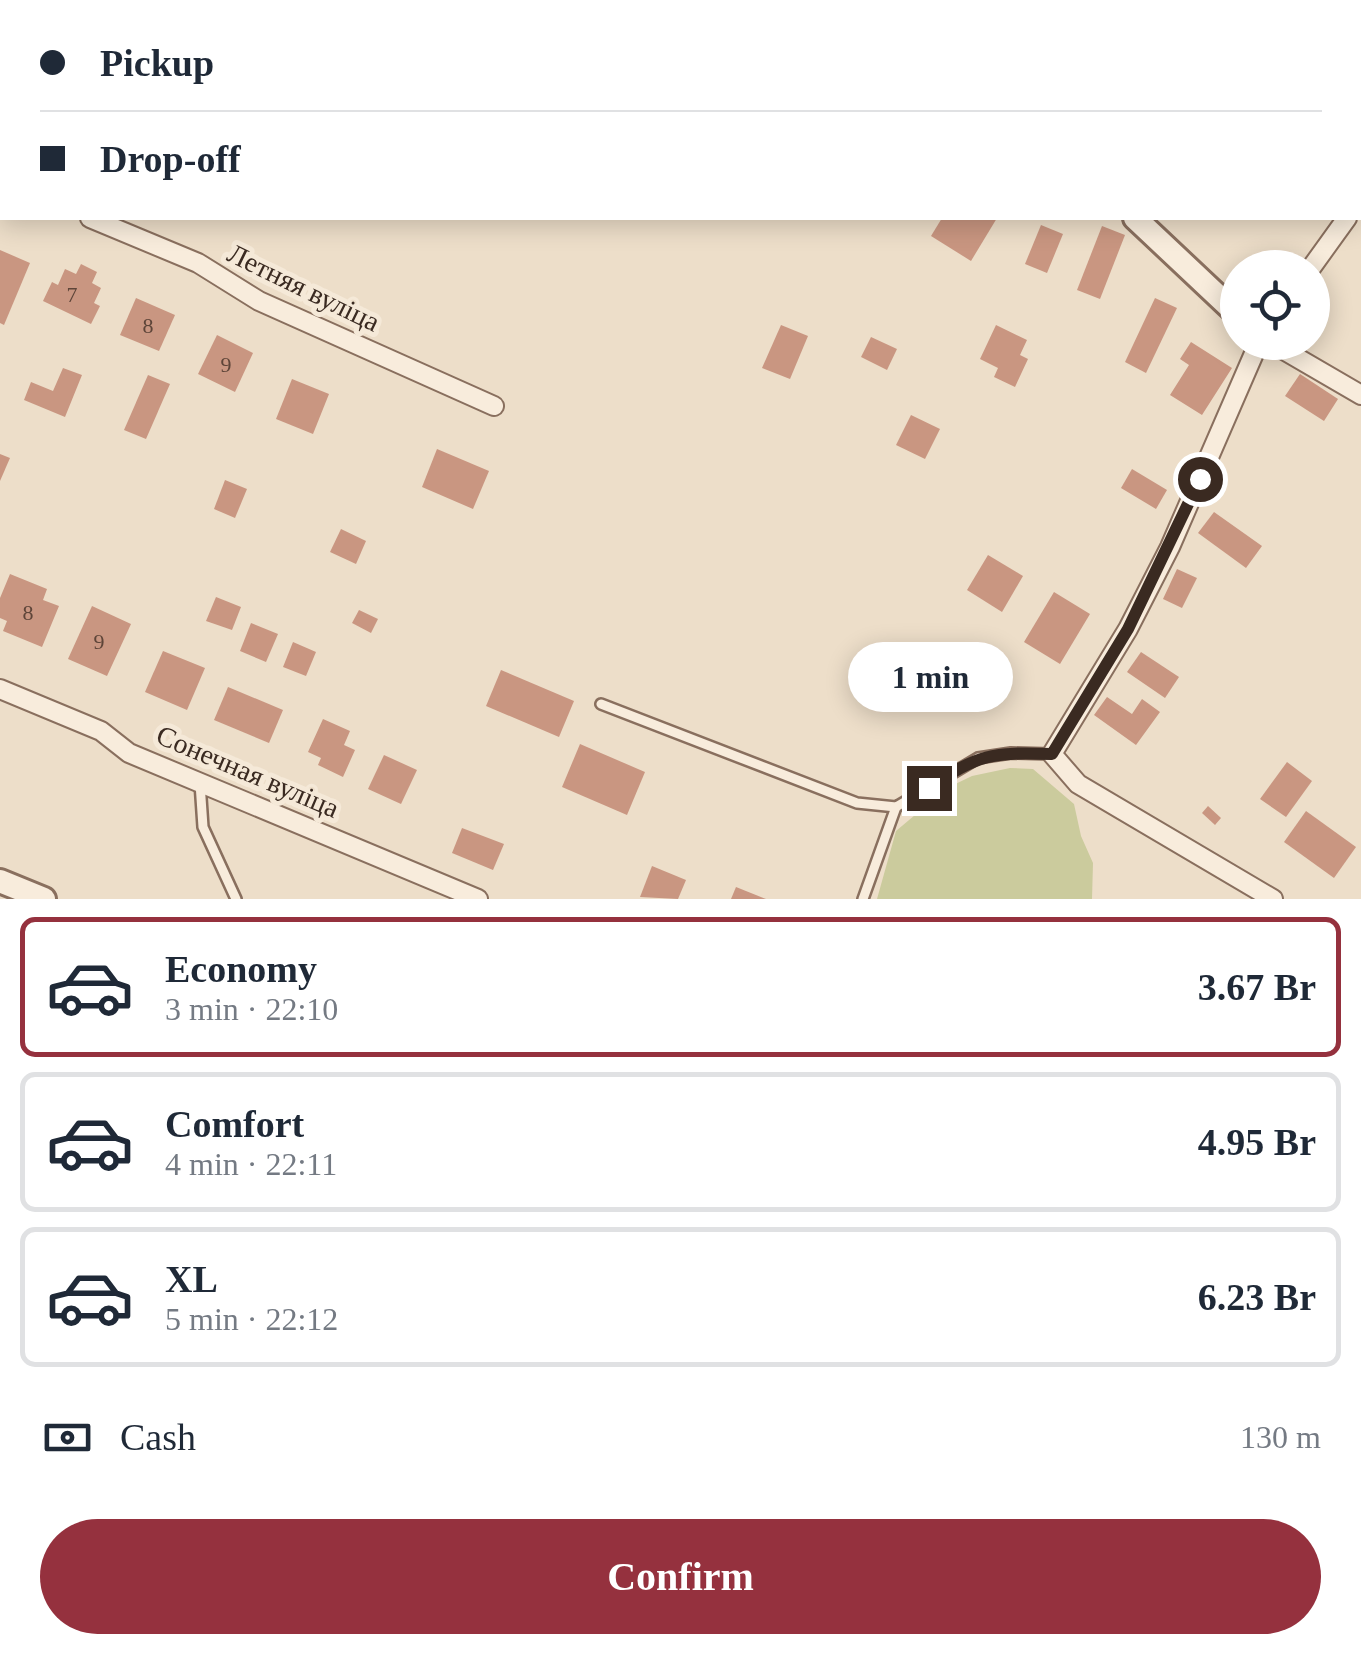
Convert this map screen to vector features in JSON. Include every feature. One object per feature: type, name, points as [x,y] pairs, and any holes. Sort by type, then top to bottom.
[{"type":"street","name":"Летняя вуліца","points":[[95,220],[198,264],[259,301],[494,406]]},
{"type":"street","points":[[1137,220],[1220,298]]},
{"type":"street","points":[[1324,250],[1346,220]]},
{"type":"street","points":[[1251,360],[1162,563],[1128,629],[1052,754],[1078,784],[1272,899]]},
{"type":"street","points":[[1301,360],[1361,395]]},
{"type":"street","name":"Сонечная вуліца","points":[[0,688],[100,731],[129,753],[470,897]]},
{"type":"street","points":[[0,881],[44,899]]},
{"type":"lane","points":[[601,704],[858,802],[896,807],[978,758],[1011,753],[1052,754]]},
{"type":"lane","points":[[200,783],[204,827],[236,899]]},
{"type":"lane","points":[[862,899],[896,807]]},
{"type":"green space","points":[[1010,768],[1033,769],[1074,804],[1081,836],[1093,863],[1092,899],[877,899],[896,831],[947,788],[972,776]]},
{"type":"building","points":[[941,220],[996,220],[971,261],[931,236]]},
{"type":"building","points":[[1041,225],[1063,234],[1047,273],[1025,264]]},
{"type":"building","points":[[1102,226],[1125,235],[1100,299],[1077,290]]},
{"type":"building","points":[[0,250],[30,263],[4,325],[0,323]]},
{"type":"building","points":[[81,264],[97,272],[92,283],[101,288],[94,303],[100,306],[91,324],[43,301],[52,282],[58,285],[65,269],[76,274]]},
{"type":"building","points":[[136,298],[175,315],[159,351],[120,335]]},
{"type":"building","points":[[1155,298],[1177,308],[1146,373],[1125,362]]},
{"type":"building","points":[[781,325],[808,336],[790,379],[762,368]]},
{"type":"building","points":[[996,325],[1027,340],[1020,355],[1028,359],[1015,387],[994,377],[998,368],[980,359]]},
{"type":"building","points":[[217,335],[253,353],[235,392],[198,374]]},
{"type":"building","points":[[871,337],[897,349],[887,370],[861,357]]},
{"type":"building","points":[[1191,342],[1232,368],[1202,415],[1170,395],[1189,365],[1180,359]]},
{"type":"building","points":[[63,368],[82,375],[65,417],[24,400],[31,382],[53,391]]},
{"type":"building","points":[[1300,374],[1338,399],[1324,421],[1285,396]]},
{"type":"building","points":[[148,375],[170,384],[146,439],[124,430]]},
{"type":"building","points":[[292,379],[329,394],[313,434],[276,419]]},
{"type":"building","points":[[911,415],[940,429],[925,459],[896,445]]},
{"type":"building","points":[[437,449],[489,471],[473,509],[422,487]]},
{"type":"building","points":[[0,454],[10,458],[0,481]]},
{"type":"building","points":[[1132,469],[1167,490],[1156,509],[1121,488]]},
{"type":"building","points":[[225,480],[247,489],[235,518],[214,509]]},
{"type":"building","points":[[1214,512],[1262,546],[1246,568],[1198,533]]},
{"type":"building","points":[[341,529],[366,541],[356,564],[330,552]]},
{"type":"building","points":[[988,555],[1023,576],[1002,612],[967,590]]},
{"type":"building","points":[[1177,569],[1197,578],[1182,608],[1163,599]]},
{"type":"building","points":[[10,574],[47,589],[43,600],[59,606],[42,647],[3,631],[7,621],[0,618],[0,598]]},
{"type":"building","points":[[1054,592],[1090,614],[1060,664],[1024,642]]},
{"type":"building","points":[[216,597],[241,607],[232,630],[206,621]]},
{"type":"building","points":[[92,606],[131,624],[107,676],[68,659]]},
{"type":"building","points":[[359,610],[378,619],[371,633],[352,623]]},
{"type":"building","points":[[251,623],[278,634],[266,662],[240,651]]},
{"type":"building","points":[[293,642],[316,652],[306,676],[283,667]]},
{"type":"building","points":[[163,651],[205,668],[187,710],[145,692]]},
{"type":"building","points":[[1141,652],[1179,677],[1165,698],[1127,672]]},
{"type":"building","points":[[501,670],[574,701],[559,737],[486,706]]},
{"type":"building","points":[[228,687],[283,710],[269,743],[214,720]]},
{"type":"building","points":[[1107,697],[1132,714],[1142,699],[1160,712],[1136,745],[1094,715]]},
{"type":"building","points":[[323,719],[350,731],[344,745],[355,750],[343,777],[318,765],[321,758],[308,752]]},
{"type":"building","points":[[580,744],[645,772],[627,815],[562,787]]},
{"type":"building","points":[[384,755],[417,770],[401,804],[368,789]]},
{"type":"building","points":[[1287,762],[1312,781],[1286,817],[1260,799]]},
{"type":"building","points":[[1208,806],[1221,818],[1215,825],[1202,813]]},
{"type":"building","points":[[1306,811],[1356,847],[1334,878],[1284,842]]},
{"type":"building","points":[[462,828],[504,844],[493,870],[452,853]]},
{"type":"building","points":[[652,866],[686,880],[678,899],[640,897]]},
{"type":"building","points":[[736,887],[766,899],[731,899]]},
{"type":"route","points":[[929,788],[978,758],[1011,753],[1052,754],[1128,629],[1200,479]]}]
